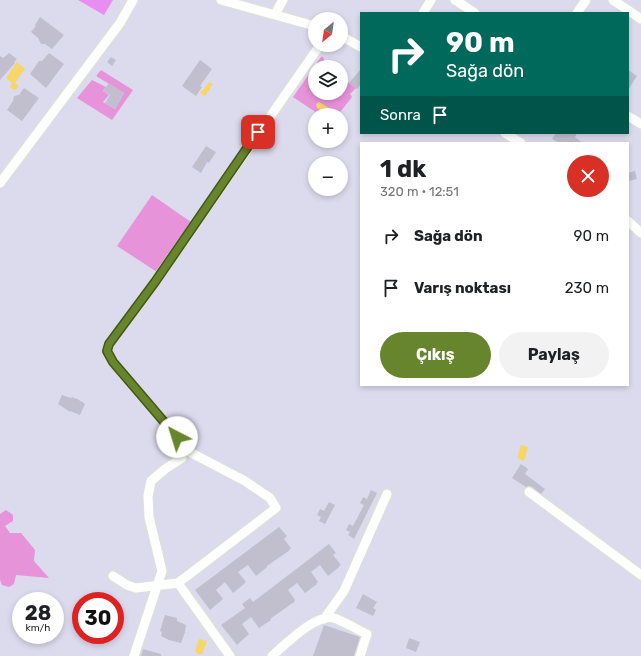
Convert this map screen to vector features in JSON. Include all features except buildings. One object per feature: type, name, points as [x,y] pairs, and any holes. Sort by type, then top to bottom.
[{"type":"street","points":[[0,183],[120,23],[134,0]]},
{"type":"street","points":[[221,0],[308,24]]},
{"type":"street","points":[[274,14],[284,0]]},
{"type":"street","points":[[424,12],[432,0]]},
{"type":"street","points":[[454,0],[473,12]]},
{"type":"street","points":[[578,12],[586,0]]},
{"type":"street","points":[[613,0],[641,19]]},
{"type":"street","points":[[348,40],[360,46]]},
{"type":"street","points":[[134,656],[162,571],[149,517],[148,496],[151,481],[165,469],[182,458],[182,448],[177,437],[113,362],[107,351],[109,344],[155,282],[315,52]]},
{"type":"street","points":[[629,117],[641,124]]},
{"type":"street","points":[[508,134],[520,142]]},
{"type":"street","points":[[629,222],[640,229]]},
{"type":"street","points":[[113,576],[127,585],[136,588],[178,583],[276,508],[270,498],[245,481],[182,448]]},
{"type":"street","points":[[529,492],[641,575]]},
{"type":"street","points":[[324,619],[344,592],[387,494]]},
{"type":"street","points":[[178,583],[230,656]]},
{"type":"street","points":[[272,656],[306,628],[320,619],[332,618],[367,634],[360,656]]},
{"type":"shaded area","points":[[78,0],[113,0],[104,15]]},
{"type":"shaded area","points":[[323,57],[324,60],[319,60]]},
{"type":"shaded area","points":[[17,62],[25,69],[15,83],[18,85],[18,88],[14,90],[10,87],[12,83],[6,78]]},
{"type":"shaded area","points":[[101,70],[133,90],[112,120],[77,98],[92,80],[106,87],[103,91],[109,95],[103,102],[115,109],[124,93],[96,76]]},
{"type":"shaded area","points":[[308,76],[308,100],[348,100],[348,82],[356,88],[350,94],[352,97],[343,108],[310,108],[293,97]]},
{"type":"shaded area","points":[[209,82],[213,84],[205,96],[200,93]]},
{"type":"shaded area","points":[[319,102],[329,108],[317,108],[316,104]]},
{"type":"shaded area","points":[[152,195],[191,222],[157,272],[117,246]]},
{"type":"shaded area","points":[[521,445],[528,447],[524,461],[517,458]]},
{"type":"shaded area","points":[[6,510],[13,515],[13,521],[5,526],[10,533],[21,533],[35,550],[34,561],[49,578],[16,575],[14,584],[9,587],[2,585],[0,580],[0,514]]},
{"type":"shaded area","points":[[199,639],[207,641],[202,654],[198,654],[195,651]]},
{"type":"route","points":[[177,437],[113,362],[107,351],[109,344],[155,282],[258,132]]}]
